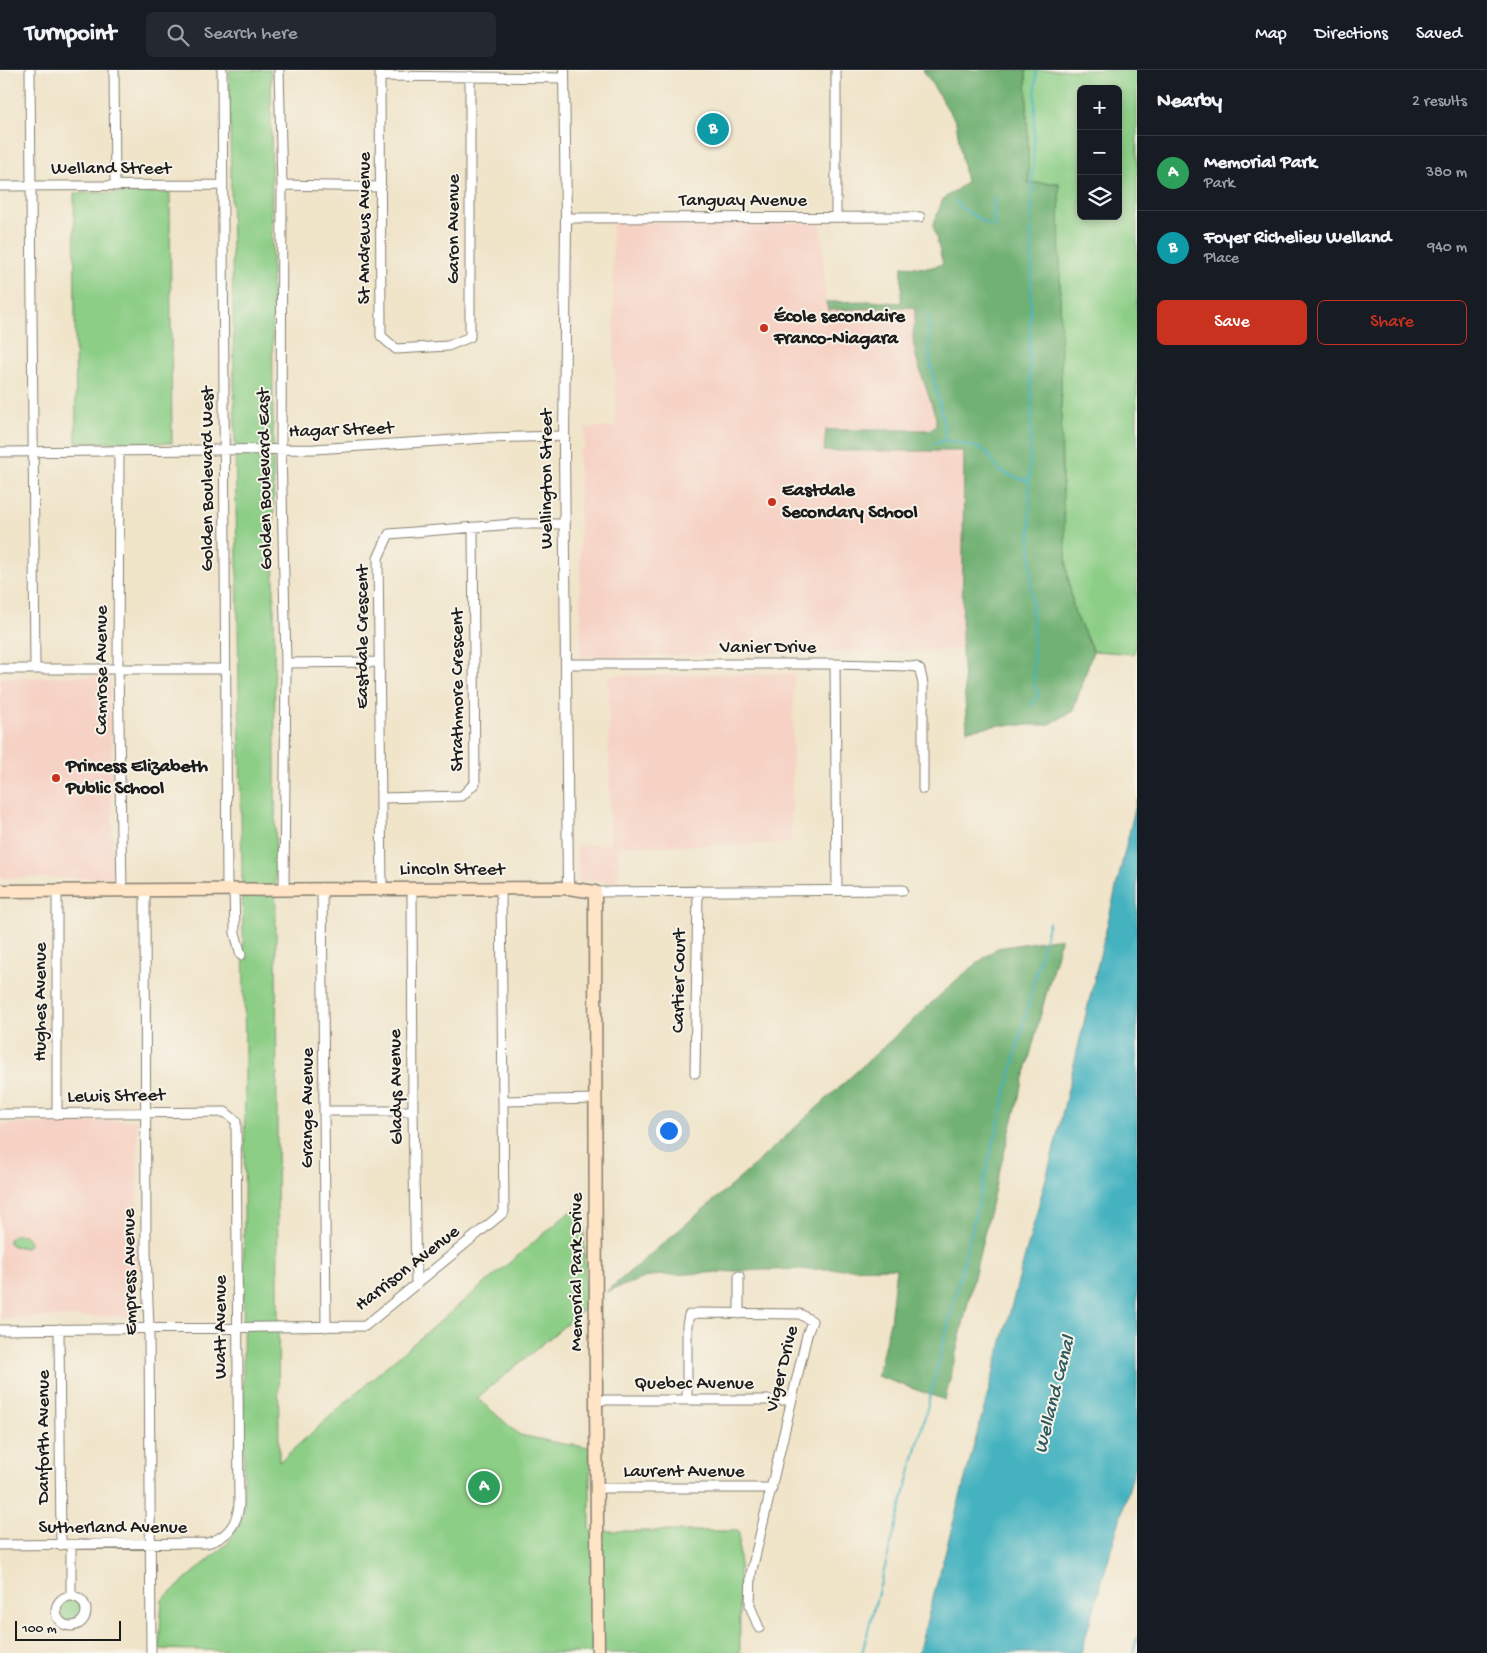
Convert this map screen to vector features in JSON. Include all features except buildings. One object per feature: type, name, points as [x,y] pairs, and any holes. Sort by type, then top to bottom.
[{"type":"main road","name":"Lincoln Street","points":[[0,891],[568,888],[595,892]]},
{"type":"main road","name":"Memorial Park Drive","points":[[595,892],[598,1653]]},
{"type":"street","points":[[30,70],[35,669]]},
{"type":"street","points":[[114,70],[115,186]]},
{"type":"street","name":"Golden Boulevard West","points":[[222,70],[225,668],[230,889],[235,933],[241,955]]},
{"type":"street","name":"Golden Boulevard East","points":[[280,70],[282,185],[281,450],[286,663],[284,888]]},
{"type":"street","points":[[836,70],[836,217]]},
{"type":"street","points":[[380,73],[470,76],[564,74]]},
{"type":"street","name":"St Andrews Avenue","points":[[380,73],[381,336],[396,349],[426,347]]},
{"type":"street","name":"Wellington Street","points":[[564,74],[566,218],[564,524],[568,888]]},
{"type":"street","name":"Garon Avenue","points":[[426,347],[448,346],[470,337],[470,76]]},
{"type":"street","name":"Welland Street","points":[[0,186],[222,185]]},
{"type":"street","points":[[282,185],[381,187]]},
{"type":"street","name":"Tanguay Avenue","points":[[566,218],[920,218]]},
{"type":"street","name":"Hagar Street","points":[[0,452],[281,450],[349,448],[486,438],[564,436]]},
{"type":"street","name":"Camrose Avenue","points":[[119,451],[118,668],[122,890]]},
{"type":"street","name":"Eastdale Crescent","points":[[382,888],[378,558],[388,534],[473,527],[564,524]]},
{"type":"street","name":"Strathmore Crescent","points":[[381,798],[462,796],[475,783],[473,527]]},
{"type":"street","points":[[286,663],[379,662]]},
{"type":"street","name":"Vanier Drive","points":[[566,664],[835,664],[837,890]]},
{"type":"street","points":[[835,664],[908,666],[916,667],[920,670],[923,684],[923,789]]},
{"type":"street","points":[[0,669],[225,668]]},
{"type":"street","name":"Grange Avenue","points":[[322,888],[326,1327]]},
{"type":"street","name":"Gladys Avenue","points":[[412,889],[416,1285]]},
{"type":"street","name":"Harrison Avenue","points":[[0,1330],[365,1326],[504,1212],[501,889]]},
{"type":"street","name":"Empress Avenue","points":[[145,890],[146,1252],[149,1328],[151,1653]]},
{"type":"street","name":"Cartier Court","points":[[695,1073],[698,890]]},
{"type":"street","name":"Lincoln Street","points":[[595,892],[903,890]]},
{"type":"street","name":"Hughes Avenue","points":[[57,891],[58,1114]]},
{"type":"street","points":[[504,1101],[596,1100]]},
{"type":"street","points":[[325,1111],[413,1111]]},
{"type":"street","name":"Lewis Street","points":[[0,1114],[225,1112],[231,1116]]},
{"type":"street","name":"Watt Avenue","points":[[224,1536],[236,1520],[239,1505],[236,1121],[231,1116]]},
{"type":"street","points":[[739,1276],[739,1314]]},
{"type":"street","name":"Viger Drive","points":[[687,1400],[688,1315],[698,1313],[800,1314],[812,1321],[750,1583],[750,1606],[759,1628]]},
{"type":"street","name":"Danforth Avenue","points":[[59,1329],[61,1544]]},
{"type":"street","name":"Quebec Avenue","points":[[596,1400],[792,1400]]},
{"type":"street","name":"Laurent Avenue","points":[[596,1488],[772,1488]]},
{"type":"street","name":"Sutherland Avenue","points":[[0,1545],[207,1543],[224,1536]]},
{"type":"street","points":[[71,1544],[71,1596]]},
{"type":"shaded area","points":[[821,222],[828,309],[914,307],[916,318],[913,337],[915,352],[936,418],[936,426],[930,430],[826,430],[825,451],[965,451],[962,650],[581,657],[579,449],[585,448],[585,428],[616,427],[612,223]]},
{"type":"shaded area","points":[[794,673],[791,844],[619,846],[618,882],[578,881],[577,845],[610,844],[608,676]]},
{"type":"shaded area","name":"Princess Elizabeth Public School","points":[[110,676],[113,878],[0,878],[0,678]]},
{"type":"shaded area","points":[[137,1120],[138,1316],[0,1318],[0,1125]]},
{"type":"green space","points":[[229,70],[271,70],[279,1462],[390,1363],[583,1201],[586,1308],[477,1398],[520,1435],[563,1444],[590,1447],[590,1531],[739,1531],[740,1653],[233,1653],[232,1651],[159,1649],[162,1600],[228,1543],[240,1523],[244,1507],[245,1057]]},
{"type":"green space","points":[[923,70],[1026,70],[1029,183],[1059,183],[1062,481],[1067,571],[1074,611],[1093,651],[1073,711],[1048,725],[1000,725],[967,730],[962,650],[964,451],[824,451],[826,430],[930,430],[936,425],[936,418],[914,347],[914,307],[828,310],[826,302],[868,301],[901,303],[902,266],[928,268],[943,264],[933,225],[943,199],[966,183],[956,122]]},
{"type":"green space","points":[[1026,70],[1137,70],[1137,639],[1134,654],[1093,651],[1074,611],[1067,571],[1062,481],[1059,183],[1029,183]]},
{"type":"green space","points":[[74,193],[170,193],[172,443],[76,442]]},
{"type":"green space","points":[[1061,938],[996,1184],[945,1400],[877,1376],[890,1322],[896,1268],[762,1270],[650,1276],[606,1292],[739,1179],[961,976],[997,948]]},
{"type":"green space","points":[[13,1235],[25,1235],[30,1243],[26,1248],[13,1246],[9,1243],[9,1239]]},
{"type":"green space","points":[[71,1600],[79,1603],[82,1611],[79,1619],[71,1622],[63,1619],[60,1611],[63,1603]]},
{"type":"water","name":"Welland Canal","points":[[1137,800],[1137,1461],[1081,1653],[918,1653],[1053,1152]]},
{"type":"waterway","points":[[1030,706],[1038,696],[1034,682],[1029,481],[1032,402],[1029,359],[1031,231],[1036,70]]},
{"type":"waterway","points":[[994,198],[994,227]]},
{"type":"waterway","points":[[956,201],[960,207],[989,225]]},
{"type":"waterway","points":[[928,314],[930,361],[945,429],[945,440]]},
{"type":"waterway","points":[[933,444],[945,440],[980,448],[986,452],[999,470],[1011,476],[1029,481]]},
{"type":"waterway","points":[[862,1653],[921,1432],[1049,922]]},
{"type":"waterway","points":[[1133,1653],[1137,1638]]},
{"type":"place","name":"Foyer Richelieu Welland","points":[[713,129]]},
{"type":"place","name":"École secondaire Franco-Niagara","points":[[764,328]]},
{"type":"place","name":"Eastdale Secondary School","points":[[772,502]]},
{"type":"place","name":"Princess Elizabeth Public School","points":[[56,778]]},
{"type":"place","name":"Memorial Park","points":[[484,1487]]}]
